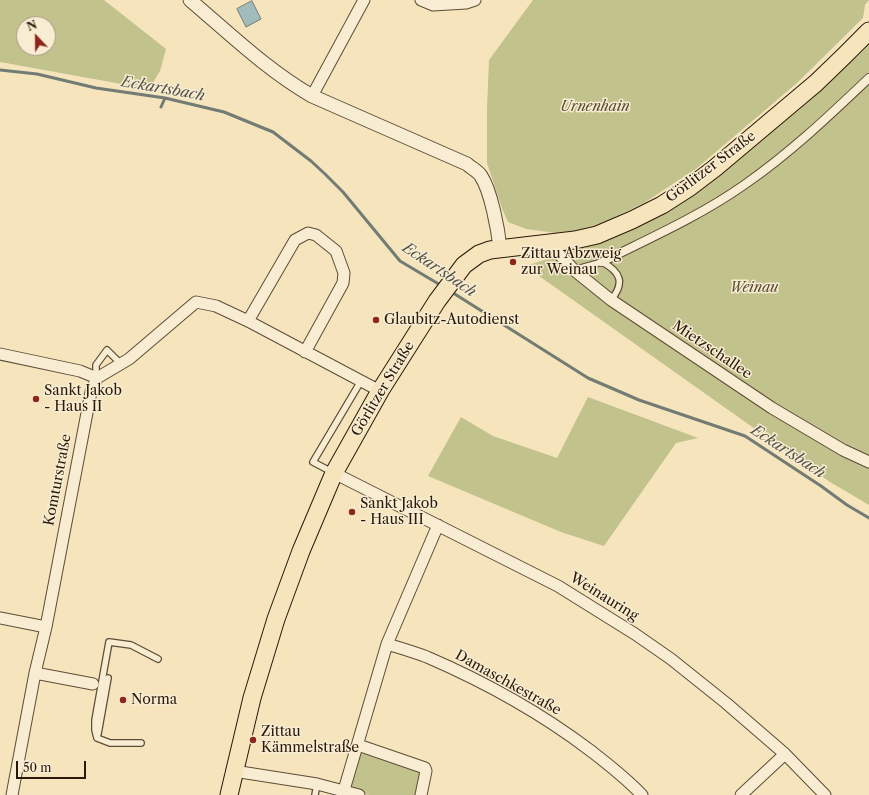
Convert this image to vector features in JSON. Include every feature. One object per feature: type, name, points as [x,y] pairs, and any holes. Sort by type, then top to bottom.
[{"type":"main road","name":"Görlitzer Straße","points":[[229,795],[252,698],[276,619],[301,551],[334,473],[380,391],[437,301],[464,265],[479,254],[500,248],[587,238],[608,232],[662,205],[690,187],[715,168],[816,83],[869,31]]},
{"type":"street","points":[[312,96],[364,0]]},
{"type":"street","points":[[421,0],[434,5],[466,3],[475,0]]},
{"type":"street","points":[[198,2],[251,54],[292,84],[312,96],[467,164],[480,175],[486,187],[498,230],[500,248]]},
{"type":"street","points":[[602,262],[706,209],[743,186],[791,150],[869,78]]},
{"type":"street","points":[[248,321],[295,240],[308,233],[316,234],[336,251],[344,272],[343,283],[305,352]]},
{"type":"street","name":"Mietzschallee","points":[[555,242],[557,252],[575,271],[611,300],[772,408],[843,450],[869,462]]},
{"type":"street","points":[[0,354],[80,370],[96,378],[129,359],[196,302],[216,306],[248,321],[380,391]]},
{"type":"street","name":"Komturstraße","points":[[12,795],[91,392],[96,378]]},
{"type":"street","name":"Weinauring","points":[[334,473],[558,586],[635,634],[671,659],[726,703],[785,754],[825,795]]},
{"type":"street","points":[[344,790],[387,644],[438,525]]},
{"type":"street","points":[[0,618],[46,627]]},
{"type":"street","name":"Damaschkestraße","points":[[387,644],[426,657],[532,709],[573,737],[626,778],[642,795]]},
{"type":"street","points":[[35,673],[93,684]]},
{"type":"street","points":[[358,745],[425,768],[426,771],[421,795]]},
{"type":"street","points":[[740,795],[785,754]]},
{"type":"street","points":[[234,771],[316,789],[344,790],[359,795]]},
{"type":"lane","points":[[575,271],[577,269],[602,262],[612,267],[617,274],[620,283],[618,292],[611,300]]},
{"type":"lane","points":[[96,378],[96,365],[107,350],[122,364]]},
{"type":"lane","points":[[334,473],[313,462],[361,381]]},
{"type":"lane","points":[[97,738],[95,720],[109,642],[131,645],[158,659]]},
{"type":"lane","points":[[97,738],[108,678]]},
{"type":"lane","points":[[97,738],[110,743],[141,743]]},
{"type":"green space","points":[[0,0],[104,0],[166,49],[160,71],[149,89],[0,62]]},
{"type":"green space","name":"Urnenhain","points":[[533,0],[869,0],[865,5],[863,18],[797,83],[697,168],[644,203],[603,223],[584,229],[556,233],[526,229],[508,222],[487,163],[489,60]]},
{"type":"green space","name":"Weinau","points":[[869,45],[869,505],[830,482],[525,266],[593,245],[639,223],[779,125]]},
{"type":"green space","points":[[588,397],[698,438],[676,443],[604,546],[561,532],[428,476],[461,417],[493,436],[557,458]]},
{"type":"green space","points":[[358,752],[421,773],[415,795],[369,795],[348,789]]},
{"type":"water","points":[[252,1],[261,19],[246,27],[237,9]]},
{"type":"waterway","name":"Eckartsbach","points":[[0,70],[37,74],[96,88],[165,98],[224,112],[273,132],[311,161],[343,192],[400,261],[442,286]]},
{"type":"waterway","points":[[161,107],[165,98]]},
{"type":"waterway","name":"Eckartsbach","points":[[450,291],[588,378],[639,400],[745,436],[847,505],[869,518]]},
{"type":"place","name":"Zittau Abzweig zur Weinau","points":[[513,262]]},
{"type":"place","name":"Glaubitz-Autodienst","points":[[376,320]]},
{"type":"place","name":"Sankt Jakob - Haus II","points":[[36,399]]},
{"type":"place","name":"Sankt Jakob - Haus III","points":[[352,512]]},
{"type":"place","name":"Norma","points":[[123,700]]},
{"type":"place","name":"Zittau Kämmelstraße","points":[[253,740]]}]
